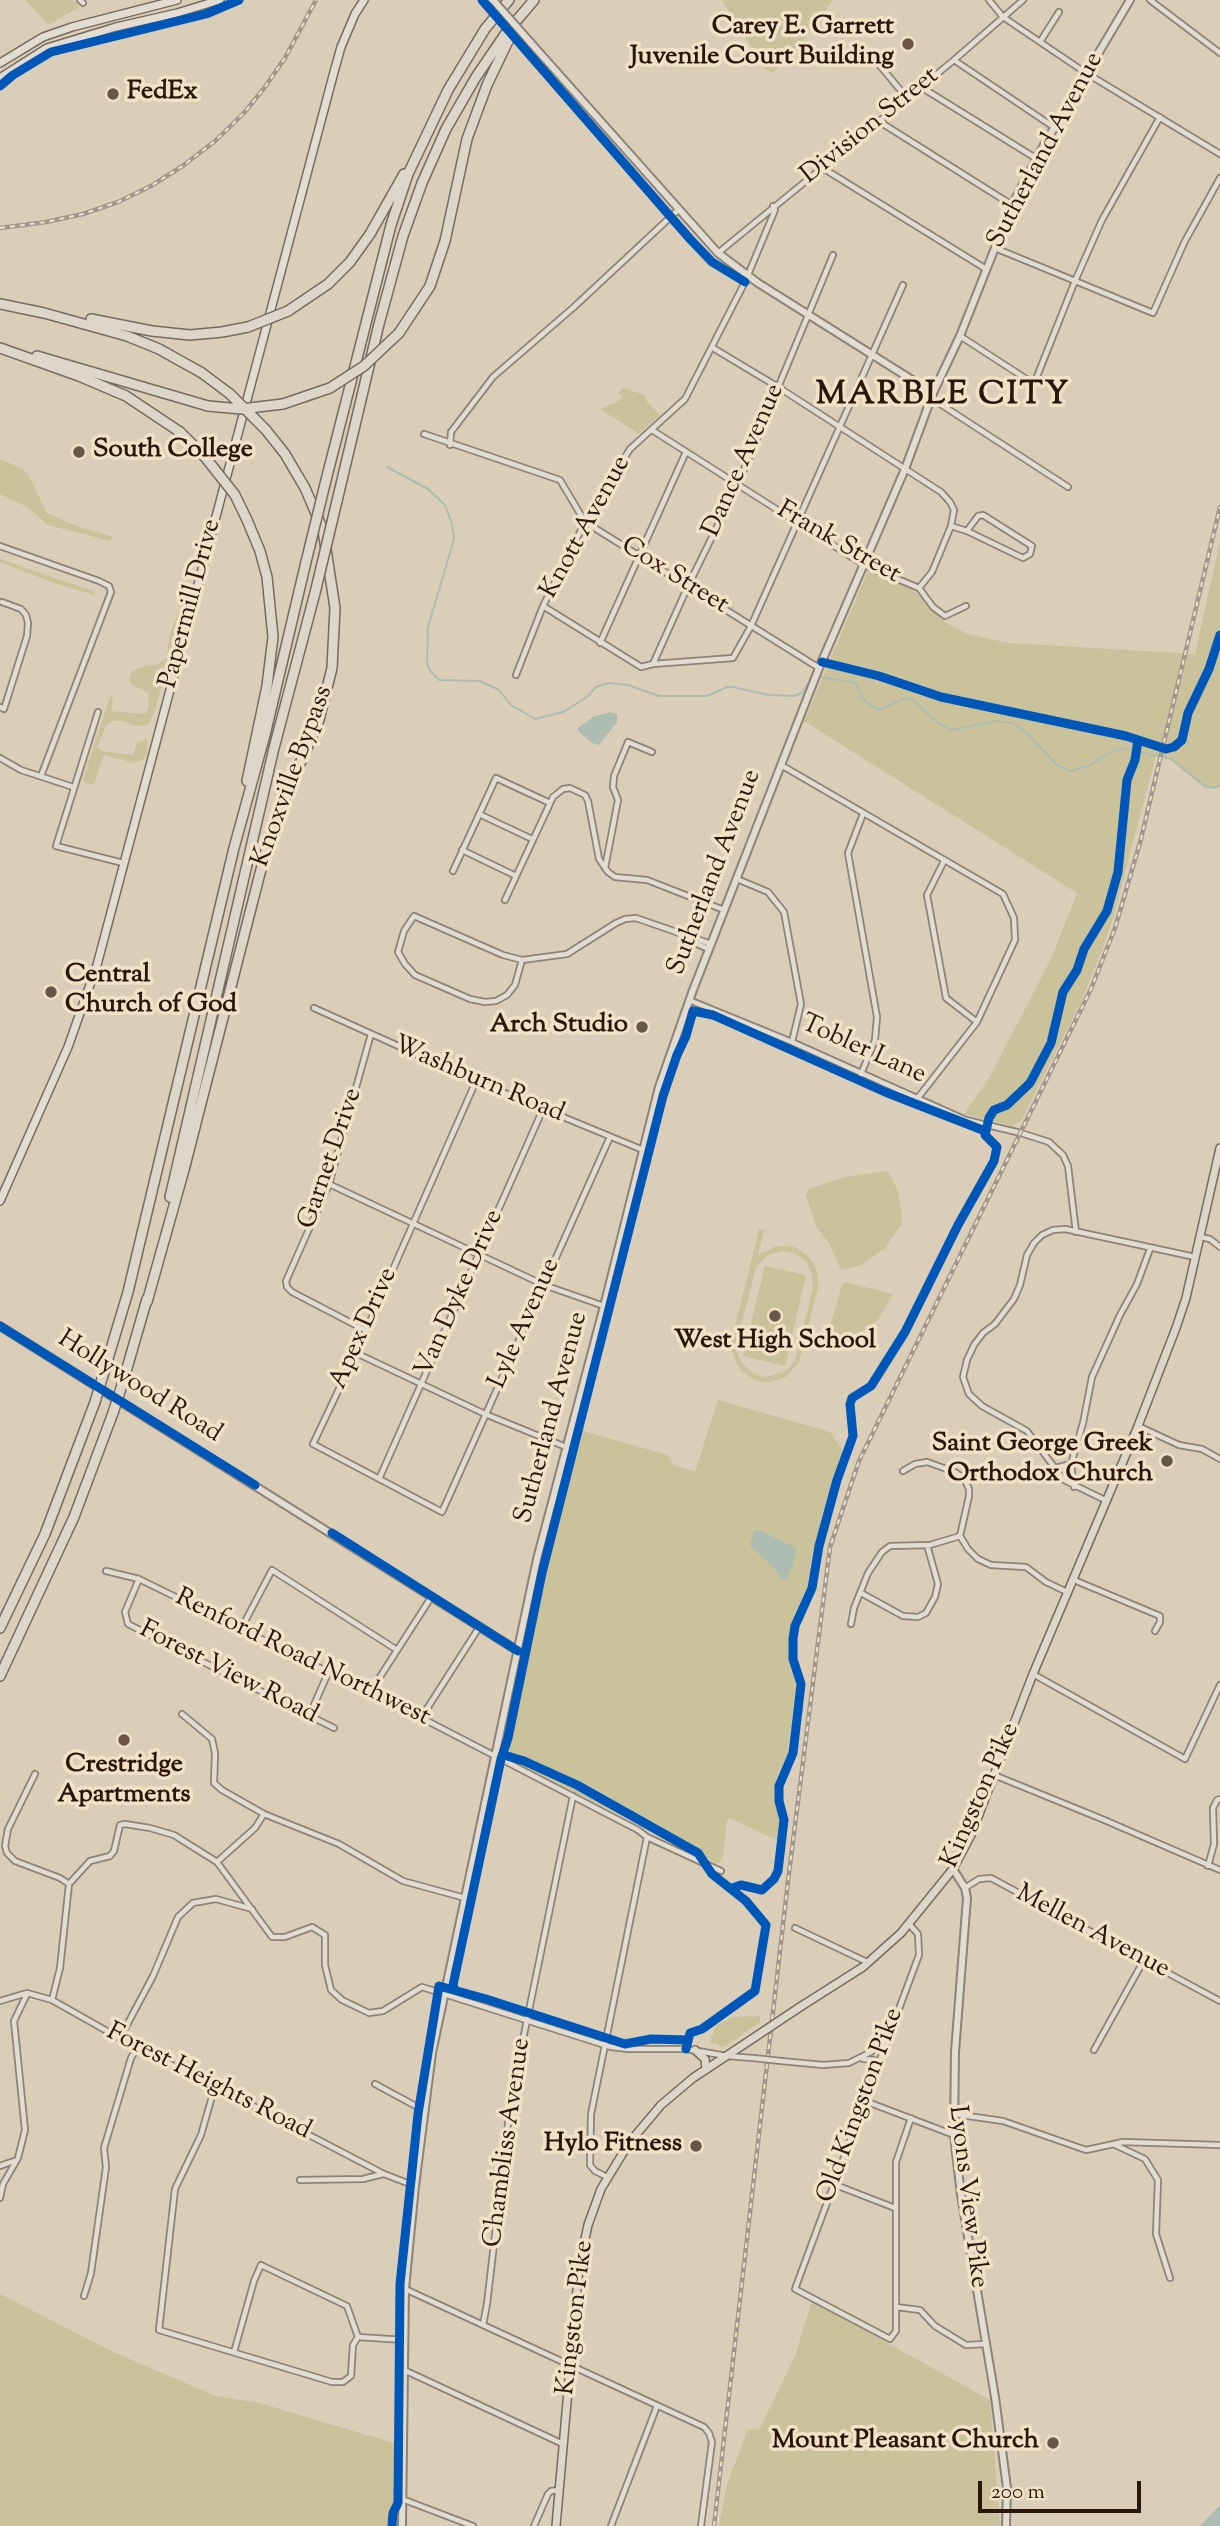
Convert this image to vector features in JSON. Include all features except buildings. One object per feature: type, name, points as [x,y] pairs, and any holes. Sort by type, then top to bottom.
[{"type":"highway","points":[[0,1628],[45,1534],[94,1402],[128,1292],[234,848],[265,735],[391,225],[408,174],[448,90],[485,29],[509,0]]},
{"type":"highway","points":[[14,352],[39,356],[208,406],[241,409],[283,404],[330,388],[364,366],[398,333],[430,286],[445,241],[467,139],[503,48],[535,0]]},
{"type":"highway","points":[[0,1676],[74,1517],[113,1413],[147,1302],[274,748],[403,236],[422,183],[446,129],[476,77],[507,32],[535,0]]},
{"type":"highway","points":[[44,313],[190,335],[248,327],[288,311],[328,284],[350,262],[370,234],[430,127]]},
{"type":"highway","name":"Knoxville Bypass","points":[[0,304],[127,336],[159,349],[202,373],[230,394],[267,430],[305,488],[323,530],[335,608],[332,668],[319,720],[267,846],[184,1170],[147,1302]]},
{"type":"highway","name":"Knoxville Bypass","points":[[0,348],[107,387],[139,403],[180,432],[205,457],[234,495],[247,520],[267,577],[273,637],[267,686],[234,848]]},
{"type":"main road","points":[[0,62],[43,37],[177,0]]},
{"type":"main road","points":[[0,78],[47,48],[220,0]]},
{"type":"main road","name":"Papermill Drive","points":[[0,1201],[83,1007],[97,965],[334,72],[355,14],[364,0]]},
{"type":"main road","name":"Kingston Pike","points":[[556,2526],[579,2267],[589,2225],[607,2178],[629,2143],[653,2113],[676,2091],[868,1962],[910,1925],[953,1869],[971,1835],[1033,1674],[1138,1426],[1180,1318],[1220,1148]]},
{"type":"main road","points":[[695,2050],[705,2059],[706,2069]]},
{"type":"street","points":[[494,0],[718,253],[747,276],[871,354],[1068,487]]},
{"type":"street","name":"Division Street","points":[[718,253],[954,60],[1023,0]]},
{"type":"street","name":"Sutherland Avenue","points":[[402,2526],[405,2289],[432,2053],[537,1559],[659,1087],[724,910],[819,668],[905,469],[932,396],[960,336],[1012,205],[1130,0]]},
{"type":"street","points":[[1150,0],[1220,53]]},
{"type":"street","points":[[992,1],[1003,17],[1086,73],[1220,154]]},
{"type":"street","points":[[1040,42],[1059,12]]},
{"type":"street","points":[[871,55],[907,98]]},
{"type":"street","points":[[954,60],[1055,128]]},
{"type":"street","points":[[921,87],[1037,159]]},
{"type":"street","points":[[960,336],[1031,382],[1036,379],[1102,220],[1160,117]]},
{"type":"street","points":[[879,122],[1012,205]]},
{"type":"street","points":[[821,167],[986,269]]},
{"type":"street","points":[[995,248],[1153,313],[1185,241],[1220,178]]},
{"type":"street","name":"Knott Avenue","points":[[516,675],[543,606],[585,522],[630,449],[685,399],[747,276],[774,208]]},
{"type":"street","points":[[450,444],[452,432],[493,377],[678,210]]},
{"type":"street","name":"Dance Avenue","points":[[653,664],[738,484],[833,256]]},
{"type":"street","points":[[543,606],[636,666],[733,658],[751,626],[903,285]]},
{"type":"street","points":[[713,348],[905,469],[940,492],[950,502],[954,510],[951,526],[932,572],[919,588],[933,607],[945,616],[966,606]]},
{"type":"street","name":"Frank Street","points":[[652,430],[864,565],[919,588]]},
{"type":"street","name":"Cox Street","points":[[424,434],[560,481],[585,522],[819,668]]},
{"type":"street","points":[[600,643],[685,452]]},
{"type":"street","points":[[951,526],[1023,558],[1030,554],[1032,546],[983,515],[978,516],[967,531]]},
{"type":"street","points":[[0,547],[99,581],[109,586],[111,592],[41,776]]},
{"type":"street","points":[[0,609],[1,602],[21,609],[28,623],[27,636],[4,709],[0,707]]},
{"type":"street","points":[[98,712],[72,787],[56,846],[123,863]]},
{"type":"street","points":[[605,868],[618,800],[613,787],[614,776],[628,742],[652,752]]},
{"type":"street","points":[[0,758],[21,770],[72,787]]},
{"type":"street","points":[[781,765],[1003,894],[1014,918],[1015,940],[976,1021],[918,1099]]},
{"type":"street","points":[[453,870],[496,778],[550,803]]},
{"type":"street","points":[[505,900],[553,797],[563,789],[570,788],[585,795],[599,859],[615,877],[647,880],[724,910]]},
{"type":"street","points":[[478,814],[533,839]]},
{"type":"street","points":[[861,1074],[875,1040],[877,1017],[848,853],[863,814]]},
{"type":"street","points":[[462,850],[516,876]]},
{"type":"street","points":[[944,861],[927,895],[946,998],[976,1021]]},
{"type":"street","points":[[737,879],[768,892],[784,912],[802,1003],[792,1042]]},
{"type":"street","points":[[522,960],[515,985],[507,995],[495,1002],[485,1002],[470,999],[415,975],[398,952],[404,931],[414,916],[503,955],[522,960],[567,954],[625,919],[636,919],[680,935],[690,935],[710,947]]},
{"type":"street","name":"Tobler Lane","points":[[690,1000],[792,1042],[966,1120],[1049,1142],[1063,1155],[1068,1166],[1076,1232]]},
{"type":"street","name":"Washburn Road","points":[[314,1008],[476,1081],[643,1150]]},
{"type":"street","name":"Garnet Drive","points":[[365,1330],[292,1292],[286,1281],[329,1184],[371,1034]]},
{"type":"street","name":"Apex Drive","points":[[442,1512],[313,1444],[476,1081]]},
{"type":"street","name":"Van Dyke Drive","points":[[379,1479],[543,1109]]},
{"type":"street","name":"Lyle Avenue","points":[[442,1512],[610,1137]]},
{"type":"street","points":[[329,1184],[544,1285],[604,1306]]},
{"type":"street","points":[[1107,1501],[1064,1480],[1027,1430],[982,1406],[969,1394],[962,1377],[974,1345],[1006,1312],[1014,1299],[1027,1255],[1034,1242],[1042,1235],[1054,1230],[1076,1232],[1195,1257]]},
{"type":"street","points":[[1200,1237],[1210,1239],[1220,1247]]},
{"type":"street","points":[[1074,1487],[1071,1464],[1092,1377],[1137,1284],[1150,1249]]},
{"type":"street","name":"Hollywood Road","points":[[0,1326],[433,1595],[518,1651]]},
{"type":"street","points":[[356,1353],[485,1414],[566,1447]]},
{"type":"street","points":[[1138,1426],[1180,1445],[1202,1449],[1220,1460]]},
{"type":"street","points":[[903,1471],[915,1464],[927,1462],[964,1478],[970,1489],[960,1536],[968,1549],[978,1559],[991,1565],[1026,1567],[1046,1582],[1068,1592]]},
{"type":"street","points":[[1054,1468],[1071,1464]]},
{"type":"street","points":[[851,1624],[854,1608],[868,1573],[881,1552],[890,1546],[927,1545],[960,1536]]},
{"type":"street","points":[[862,1593],[903,1616],[918,1617],[926,1612],[935,1597],[938,1584],[927,1545]]},
{"type":"street","points":[[242,1629],[272,1570],[397,1650]]},
{"type":"street","name":"Renford Road Northwest","points":[[106,1571],[139,1578],[421,1718],[647,1837],[721,1871]]},
{"type":"street","name":"Forest View Road","points":[[139,1578],[125,1612],[128,1624],[334,1728]]},
{"type":"street","points":[[1074,1580],[1160,1616],[1155,1631]]},
{"type":"street","points":[[369,1694],[433,1595]]},
{"type":"street","points":[[421,1718],[480,1626]]},
{"type":"street","points":[[310,1714],[328,1673]]},
{"type":"street","points":[[1033,1674],[1185,1759],[1220,1685]]},
{"type":"street","points":[[182,1714],[212,1739],[215,1753],[214,1783],[222,1790],[264,1814],[339,1844],[403,1881],[465,1898]]},
{"type":"street","points":[[35,1774],[8,1829],[5,1846],[7,1853],[15,1861],[69,1884]]},
{"type":"street","points":[[993,1775],[1220,1870]]},
{"type":"street","name":"Chambliss Avenue","points":[[483,2325],[511,2098],[573,1796]]},
{"type":"street","points":[[1208,1866],[1214,1844],[1213,1808],[1220,1799]]},
{"type":"street","points":[[217,1861],[255,1828],[264,1814]]},
{"type":"street","points":[[52,2000],[60,1968],[69,1884],[90,1861],[110,1856],[120,1825],[143,1827],[174,1835],[217,1861],[272,1937],[285,1937],[312,1927],[326,1935],[325,1965],[331,1990],[342,2000],[369,2013],[383,2011],[422,1987],[606,2046],[628,2049],[662,2047],[823,2065],[849,2063],[859,2059],[879,2047],[888,2036]]},
{"type":"street","points":[[607,2178],[595,2171],[590,2161],[591,2114],[647,1837]]},
{"type":"street","points":[[953,1869],[965,1888]]},
{"type":"street","name":"Mellen Avenue","points":[[965,1888],[979,1879],[991,1878],[1220,2001]]},
{"type":"street","name":"Lyons View Pike","points":[[965,1888],[967,1898],[960,1974],[954,2135],[1007,2488],[1006,2526]]},
{"type":"street","points":[[120,2039],[153,1976],[178,1917],[193,1903],[216,1899],[253,1910]]},
{"type":"street","name":"Old Kingston Pike","points":[[896,2307],[896,2331],[893,2338],[887,2339],[795,2289],[919,1955],[919,1934],[910,1925]]},
{"type":"street","points":[[795,1928],[868,1962]]},
{"type":"street","points":[[1094,2050],[1144,1961]]},
{"type":"street","points":[[0,2001],[27,1993]]},
{"type":"street","points":[[0,2198],[8,2175],[18,2158],[24,2130],[14,2021],[27,1993]]},
{"type":"street","name":"Forest Heights Road","points":[[27,1993],[52,2000],[137,2048],[384,2174],[415,2186]]},
{"type":"street","points":[[85,2296],[91,2273],[106,2166],[104,2148],[131,2058],[137,2048]]},
{"type":"street","points":[[859,2059],[874,2060],[877,2067]]},
{"type":"street","points":[[375,2084],[425,2110]]},
{"type":"street","points":[[215,2086],[201,2135],[175,2189],[159,2330],[299,2374],[332,2382],[343,2382],[351,2376],[354,2345],[358,2337],[347,2306],[261,2265],[234,2353]]},
{"type":"street","points":[[865,2101],[954,2135]]},
{"type":"street","points":[[953,2113],[1003,2121],[1079,2149],[1134,2142],[1220,2145]]},
{"type":"street","points":[[911,2118],[896,2162],[896,2307],[920,2310],[935,2326],[966,2345],[986,2344]]},
{"type":"street","points":[[1113,2144],[1145,2159],[1158,2180],[1156,2234],[1170,2278]]},
{"type":"street","points":[[0,2166],[18,2158]]},
{"type":"street","points":[[300,2180],[363,2179],[384,2174]]},
{"type":"street","points":[[833,2184],[895,2208]]},
{"type":"street","points":[[405,2289],[704,2427],[712,2442],[701,2526]]},
{"type":"street","points":[[358,2337],[404,2340]]},
{"type":"street","points":[[404,2370],[563,2444]]},
{"type":"street","points":[[611,2526],[657,2406]]},
{"type":"street","points":[[534,2526],[548,2494],[559,2490]]},
{"type":"street","points":[[402,2499],[473,2526]]},
{"type":"shaded area","points":[[26,0],[74,0],[80,7],[48,25]]},
{"type":"shaded area","points":[[722,0],[833,0],[803,41],[773,73],[765,69]]},
{"type":"shaded area","points":[[623,388],[645,395],[647,402],[660,415],[639,434],[600,409],[623,397],[618,393]]},
{"type":"shaded area","points":[[0,459],[28,474],[47,513],[113,537],[110,541],[48,525],[29,508],[0,494]]},
{"type":"shaded area","points":[[1220,542],[1220,785],[1215,788],[1204,786],[1171,759],[1156,755],[1103,948],[1080,1004],[1021,1121],[1012,1126],[964,1114],[989,1078],[1051,959],[1077,893],[804,721],[868,571],[914,590],[943,621],[967,634],[1009,643],[1195,654]]},
{"type":"shaded area","points":[[0,559],[93,591],[95,595],[54,583],[0,562]]},
{"type":"shaded area","points":[[188,589],[155,710],[148,725],[112,721],[106,726],[97,747],[101,751],[133,755],[137,743],[146,739],[147,753],[143,760],[134,763],[104,755],[94,784],[86,783],[83,779],[111,694],[111,711],[147,713],[148,693],[131,684],[129,678],[132,671],[159,664],[167,657],[169,636]]},
{"type":"shaded area","points":[[610,712],[617,714],[617,722],[599,745],[592,743],[579,732],[578,728],[593,717]]},
{"type":"shaded area","points":[[888,1171],[898,1191],[901,1225],[885,1248],[862,1265],[841,1270],[829,1243],[816,1227],[806,1195],[809,1189],[845,1177]]},
{"type":"shaded area","points":[[759,1229],[764,1230],[758,1255],[776,1246],[795,1247],[809,1257],[816,1268],[818,1288],[799,1362],[786,1377],[770,1382],[757,1381],[745,1374],[736,1364],[732,1338]],"holes":[[[781,1251],[794,1253],[806,1261],[812,1274],[813,1287],[795,1361],[783,1373],[764,1377],[753,1373],[743,1364],[738,1355],[737,1342],[756,1268],[766,1256]]]},
{"type":"shaded area","name":"West High School","points":[[765,1266],[806,1275],[785,1366],[743,1356]]},
{"type":"shaded area","points":[[845,1282],[893,1294],[878,1320],[860,1333],[840,1336],[828,1333]]},
{"type":"shaded area","points":[[718,1400],[824,1430],[831,1433],[843,1451],[823,1512],[807,1587],[792,1623],[788,1654],[796,1685],[787,1755],[776,1778],[774,1798],[780,1818],[778,1841],[730,1818],[727,1821],[723,1856],[719,1864],[505,1758],[517,1713],[544,1572],[583,1431],[668,1455],[673,1465],[695,1472]]},
{"type":"shaded area","points":[[759,1530],[796,1548],[787,1580],[783,1581],[775,1569],[750,1545],[754,1531]]},
{"type":"shaded area","points":[[760,2016],[760,2022],[726,2046],[719,2047],[719,2044],[710,2043],[716,2026],[732,2017]]},
{"type":"shaded area","points":[[0,2294],[111,2351],[216,2396],[260,2403],[397,2444],[395,2526],[0,2526]]},
{"type":"shaded area","points":[[812,2301],[990,2400],[1000,2526],[719,2526],[727,2484],[748,2429],[759,2430],[795,2356]]},
{"type":"shaded area","points":[[1220,2505],[1220,2526],[1200,2526]]},
{"type":"waterway","points":[[387,467],[428,489],[445,505],[452,524],[454,539],[428,627],[427,663],[430,671],[439,680],[480,681],[499,690],[511,705],[535,719],[563,712],[587,697],[596,687],[608,683],[628,685],[659,696],[707,696],[727,687],[768,695],[794,696],[802,693],[811,679]]},
{"type":"waterway","points":[[821,677],[856,683],[862,699],[878,710],[906,698],[912,699],[937,722],[951,730],[997,721],[1013,723],[1026,732],[1058,766],[1070,771],[1089,766],[1112,751],[1127,749],[1171,759],[1204,786],[1215,788],[1220,785]]},
{"type":"railway","points":[[0,228],[83,214],[118,202],[151,186],[184,165],[215,141],[244,113],[265,87],[285,58],[316,0]]},
{"type":"railway","points":[[714,2526],[788,1881],[830,1547],[859,1461],[1091,989],[1115,928],[1141,839],[1220,507]]},
{"type":"cycle path","points":[[0,86],[51,52],[206,14],[239,0]]},
{"type":"cycle path","points":[[482,0],[690,239],[712,262],[745,282]]},
{"type":"cycle path","points":[[822,662],[879,676],[941,697],[1126,736],[1166,749],[1174,747],[1182,740],[1188,713],[1209,669],[1220,635]]},
{"type":"cycle path","points":[[732,1888],[741,1885],[762,1890],[778,1871],[784,1820],[779,1801],[779,1786],[793,1753],[801,1684],[793,1659],[795,1626],[812,1588],[819,1546],[837,1480],[853,1436],[850,1404],[852,1398],[871,1386],[905,1332],[958,1225],[994,1161],[997,1147],[985,1135],[989,1118],[994,1110],[1007,1105],[1030,1083],[1051,1043],[1063,992],[1107,911],[1118,872],[1127,780],[1135,760],[1138,740]]},
{"type":"cycle path","points":[[455,1990],[453,1985],[542,1573],[663,1096],[693,1011],[713,1015],[885,1092],[985,1131]]},
{"type":"cycle path","points":[[0,1326],[255,1485]]},
{"type":"cycle path","points":[[332,1533],[518,1651]]},
{"type":"cycle path","points":[[504,1755],[577,1785],[698,1853],[712,1874],[746,1901],[766,1925],[755,1991],[702,2029],[690,2033],[686,2049]]},
{"type":"cycle path","points":[[392,2526],[393,2513],[398,2503],[400,2284],[418,2114],[439,1986],[625,2044],[651,2039],[688,2040]]},
{"type":"place","name":"Carey E. Garrett Juvenile Court Building","points":[[908,44]]},
{"type":"place","name":"FedEx","points":[[113,94]]},
{"type":"place","name":"South College","points":[[79,452]]},
{"type":"place","name":"Central Church of God","points":[[51,992]]},
{"type":"place","name":"Arch Studio","points":[[642,1027]]},
{"type":"place","name":"West High School","points":[[775,1316]]},
{"type":"place","name":"Saint George Greek Orthodox Church","points":[[1167,1461]]},
{"type":"place","name":"Crestridge Apartments","points":[[124,1740]]},
{"type":"place","name":"Hylo Fitness","points":[[696,2146]]},
{"type":"place","name":"Mount Pleasant Church","points":[[1053,2443]]},
{"type":"district","name":"MARBLE CITY","points":[[943,397]]}]
